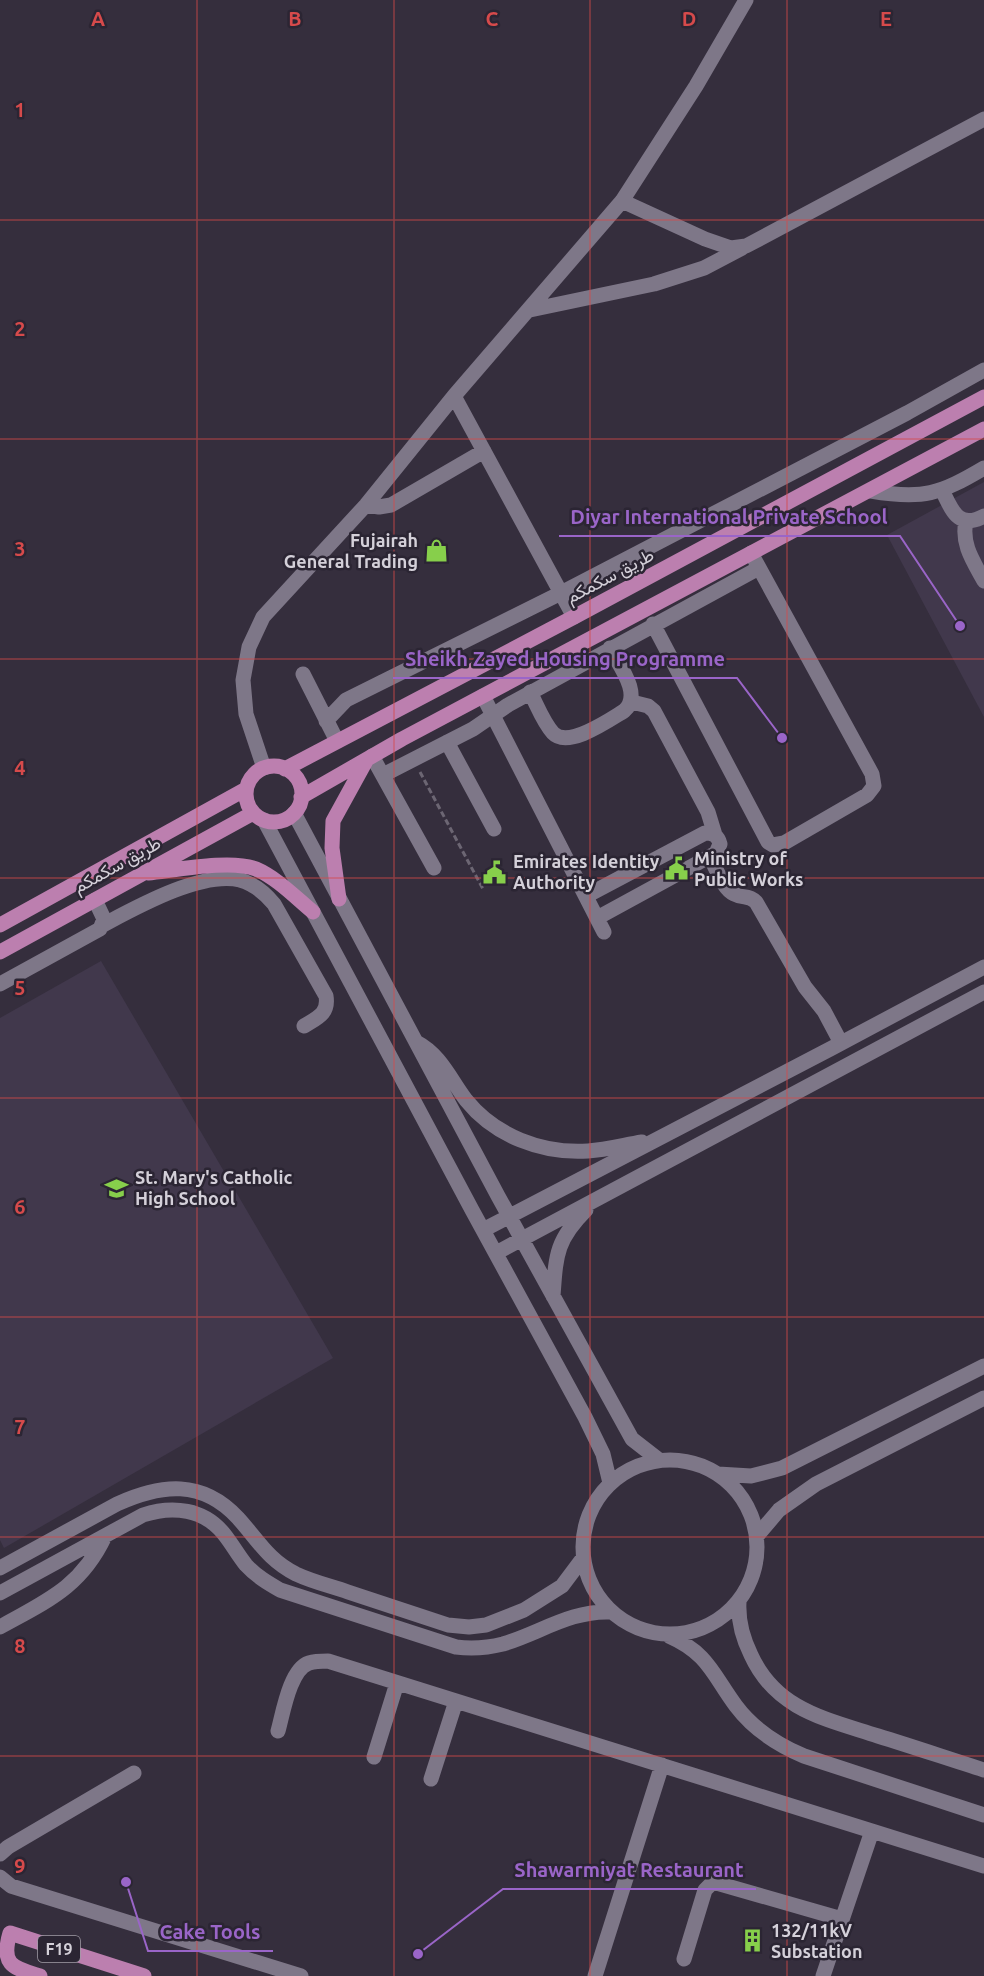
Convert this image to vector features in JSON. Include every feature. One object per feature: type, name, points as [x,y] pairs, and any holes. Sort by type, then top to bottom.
[{"type":"main road","name":"طريق سكمكم","points":[[285,769],[984,397]]},
{"type":"main road","points":[[301,797],[483,696],[984,429]]},
{"type":"main road","points":[[339,899],[332,848],[333,821],[370,757]]},
{"type":"main road","points":[[271,766],[285,769],[296,777],[301,790],[301,797],[294,813],[278,822],[259,817],[247,801],[246,789],[252,776],[271,766]]},
{"type":"main road","name":"طريق سكمكم","points":[[0,925],[246,789]]},
{"type":"main road","name":"طريق سكمكم","points":[[0,952],[142,874],[259,817]]},
{"type":"main road","points":[[142,874],[228,865],[250,867],[266,874],[313,912]]},
{"type":"main road","name":"F19","points":[[40,1976],[6,1966],[2,1960],[5,1931],[144,1976]]},
{"type":"street","points":[[264,768],[246,714],[243,697],[245,664],[252,640],[263,617],[366,505],[454,396],[622,201],[696,86],[746,0]]},
{"type":"street","points":[[530,310],[654,284],[704,268],[984,119]]},
{"type":"street","points":[[622,201],[722,245],[731,248],[746,246]]},
{"type":"street","points":[[326,721],[346,700],[561,593],[907,413],[984,370]]},
{"type":"street","points":[[454,396],[574,617]]},
{"type":"street","points":[[366,505],[379,507],[391,505],[484,451]]},
{"type":"street","points":[[871,491],[910,496],[942,490],[984,468]]},
{"type":"street","points":[[942,490],[954,514],[966,521],[973,521],[984,516]]},
{"type":"street","points":[[966,521],[964,530],[966,548],[984,581]]},
{"type":"street","points":[[653,624],[764,838],[773,845],[784,843],[867,795],[871,791],[874,780],[751,553]]},
{"type":"street","points":[[383,775],[479,726],[502,708],[530,692],[759,568]]},
{"type":"street","points":[[530,692],[553,733],[567,739],[624,711],[632,702],[632,695],[610,648]]},
{"type":"street","points":[[303,674],[337,741]]},
{"type":"street","points":[[483,696],[600,925],[710,857],[719,849],[720,844],[708,812],[654,711],[648,706],[632,702]]},
{"type":"street","points":[[447,742],[494,829]]},
{"type":"street","points":[[370,757],[383,775],[434,868]]},
{"type":"street","points":[[294,813],[415,1042],[632,1439],[659,1460]]},
{"type":"street","points":[[259,817],[313,912],[603,1454],[610,1483]]},
{"type":"street","points":[[586,896],[701,835],[711,833],[715,835]]},
{"type":"street","points":[[710,857],[731,893],[747,896],[756,902],[805,987],[824,1011],[837,1046]]},
{"type":"street","points":[[0,984],[95,932],[103,925],[163,894],[220,879],[241,880],[251,884],[274,904],[326,996],[327,1007],[322,1015],[304,1026]]},
{"type":"street","points":[[95,900],[102,914],[103,925]]},
{"type":"street","points":[[483,1230],[984,967]]},
{"type":"street","points":[[496,1253],[984,992]]},
{"type":"street","points":[[415,1042],[435,1055],[465,1099],[483,1118],[502,1131],[528,1143],[559,1151],[591,1151],[660,1138]]},
{"type":"street","points":[[554,1296],[555,1261],[562,1240],[597,1199]]},
{"type":"street","points":[[717,1473],[751,1476],[782,1468],[984,1366]]},
{"type":"street","points":[[757,1536],[779,1510],[816,1484],[984,1398]]},
{"type":"street","points":[[659,1460],[679,1460],[699,1464],[717,1473],[729,1483],[748,1507],[757,1536],[758,1554],[755,1571],[739,1602],[719,1620],[707,1627],[680,1635],[646,1632],[628,1624],[611,1612],[592,1587],[583,1558],[584,1531],[593,1505],[610,1483],[633,1468],[659,1460]]},
{"type":"street","points":[[0,1568],[117,1504],[136,1495],[168,1488],[199,1492],[219,1501],[238,1518],[273,1560],[299,1576],[448,1625],[469,1627],[486,1624],[524,1610],[562,1586],[583,1558]]},
{"type":"street","points":[[0,1593],[155,1511],[181,1510],[193,1513],[216,1525],[248,1567],[263,1580],[280,1590],[456,1647],[472,1648],[504,1644],[575,1615],[586,1612],[611,1612]]},
{"type":"street","points":[[0,1627],[67,1588],[88,1566],[105,1536]]},
{"type":"street","points":[[739,1602],[741,1629],[755,1665],[775,1692],[788,1702],[819,1717],[984,1770]]},
{"type":"street","points":[[667,1635],[696,1651],[715,1673],[737,1708],[768,1737],[785,1748],[984,1815]]},
{"type":"street","points":[[278,1731],[291,1685],[299,1670],[308,1663],[328,1661],[984,1866]]},
{"type":"street","points":[[374,1757],[397,1683]]},
{"type":"street","points":[[431,1779],[456,1701]]},
{"type":"street","points":[[595,1976],[662,1766]]},
{"type":"street","points":[[0,1854],[8,1847],[134,1773]]},
{"type":"street","points":[[823,1976],[872,1831]]},
{"type":"street","points":[[0,1877],[11,1886],[301,1976]]},
{"type":"street","points":[[684,1959],[705,1890],[713,1882],[842,1919]]},
{"type":"path","points":[[413,759],[483,890]]},
{"type":"shaded area","points":[[984,482],[984,717],[887,535]]},
{"type":"shaded area","name":"St. Mary's Catholic High School","points":[[101,961],[333,1358],[4,1548],[0,1540],[0,1018]]},
{"type":"place","name":"Fujairah General Trading","points":[[436,551]]},
{"type":"place","name":"Diyar International Private School","points":[[960,626]]},
{"type":"place","name":"Sheikh Zayed Housing Programme","points":[[782,738]]},
{"type":"place","name":"Ministry of Public Works","points":[[676,869]]},
{"type":"place","name":"Emirates Identity Authority","points":[[495,872]]},
{"type":"place","name":"St. Mary's Catholic High School","points":[[117,1188]]},
{"type":"place","name":"Cake Tools","points":[[126,1882]]},
{"type":"place","name":"132/11kV Substation","points":[[753,1941]]},
{"type":"place","name":"Shawarmiyat Restaurant","points":[[418,1954]]}]
